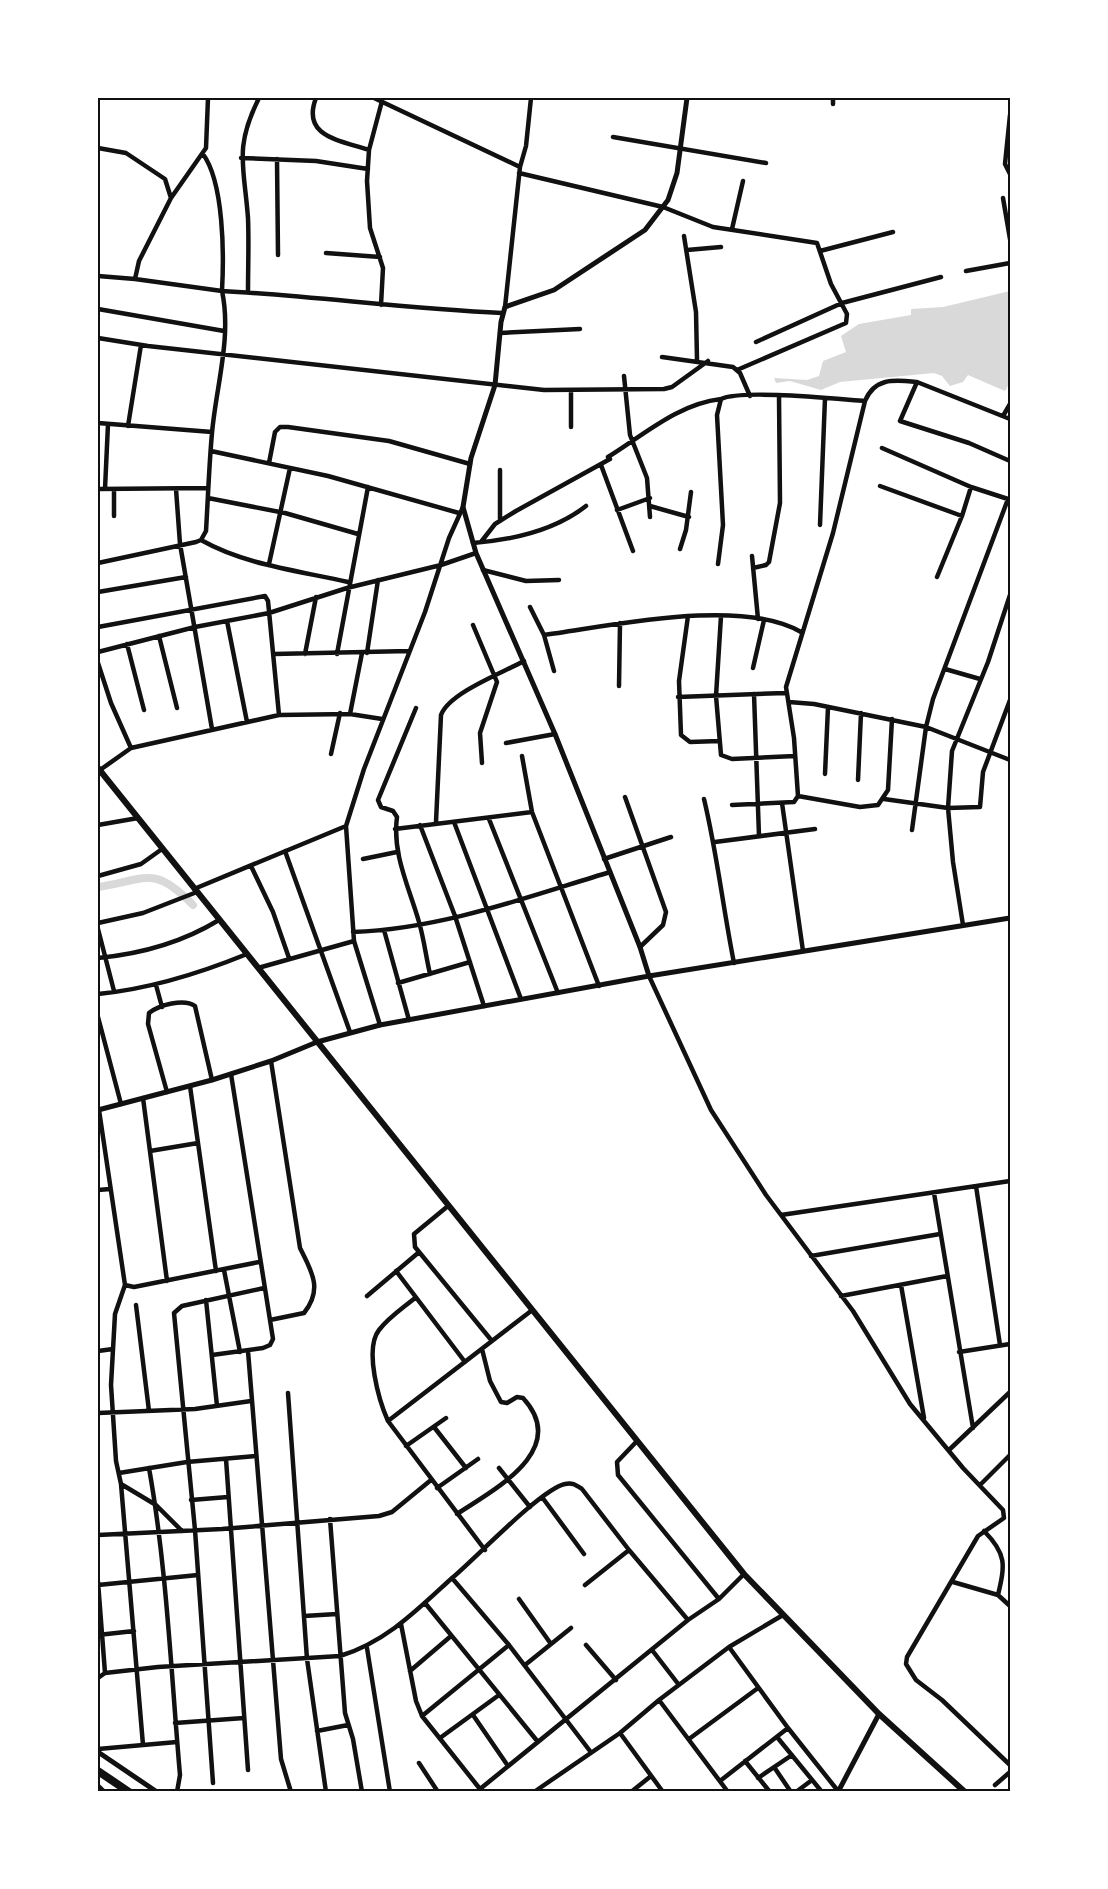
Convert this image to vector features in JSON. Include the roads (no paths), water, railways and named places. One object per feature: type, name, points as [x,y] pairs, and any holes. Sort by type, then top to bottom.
[{"type":"highway","points":[[98,1771],[129,1791]]},
{"type":"highway","points":[[98,1788],[102,1791]]},
{"type":"main road","points":[[99,769],[744,1574],[879,1713],[965,1791]]},
{"type":"street","points":[[135,279],[140,261],[171,198],[203,154],[208,98]]},
{"type":"street","points":[[248,292],[248,219],[241,158],[245,125],[259,98]]},
{"type":"street","points":[[316,98],[311,115],[317,129],[330,137],[369,150]]},
{"type":"street","points":[[375,98],[519,170],[663,207],[713,226],[814,241],[848,320],[840,327],[737,370]]},
{"type":"street","points":[[390,105],[392,98]]},
{"type":"street","points":[[380,1025],[354,941],[346,826],[382,719],[461,510],[470,464],[495,385],[519,170],[526,146],[531,98]]},
{"type":"street","points":[[98,276],[222,291],[381,305],[504,310],[554,290],[645,231],[663,207],[677,173],[687,98]]},
{"type":"street","points":[[381,305],[384,276],[370,228],[368,169],[369,150],[382,101]]},
{"type":"street","points":[[1011,115],[1005,164],[1011,174]]},
{"type":"street","points":[[613,137],[681,151],[766,163]]},
{"type":"street","points":[[98,148],[126,153],[161,176],[165,179],[171,198]]},
{"type":"street","points":[[201,540],[206,531],[212,432],[223,353],[225,307],[222,291],[223,243],[220,221],[210,163],[203,154]]},
{"type":"street","points":[[241,158],[316,161],[368,169]]},
{"type":"street","points":[[277,159],[278,255]]},
{"type":"street","points":[[732,229],[743,181]]},
{"type":"street","points":[[1003,198],[1011,240]]},
{"type":"street","points":[[820,251],[892,232]]},
{"type":"street","points":[[684,236],[696,312],[697,360]]},
{"type":"street","points":[[687,250],[721,247]]},
{"type":"street","points":[[326,253],[380,257]]},
{"type":"street","points":[[966,271],[1011,263]]},
{"type":"street","points":[[756,342],[842,303],[941,276]]},
{"type":"street","points":[[98,309],[224,331]]},
{"type":"street","points":[[500,333],[580,329]]},
{"type":"street","points":[[98,338],[141,345],[495,385],[571,391],[656,390],[672,387],[708,361]]},
{"type":"street","points":[[128,426],[141,345]]},
{"type":"street","points":[[662,357],[727,364],[737,370],[748,391]]},
{"type":"street","points":[[624,376],[633,444],[647,478],[650,517]]},
{"type":"street","points":[[732,805],[794,802],[798,796],[789,702],[785,693],[801,632],[833,533],[865,401],[873,387],[886,381],[917,382],[1011,419]]},
{"type":"street","points":[[917,382],[900,421],[969,443],[1011,461]]},
{"type":"street","points":[[571,391],[571,427]]},
{"type":"street","points":[[481,542],[500,521],[601,465],[680,409],[705,400],[721,399],[748,391],[779,396],[865,401]]},
{"type":"street","points":[[753,568],[769,562],[780,503],[779,396]]},
{"type":"street","points":[[820,525],[825,398]]},
{"type":"street","points":[[718,564],[723,525],[723,479],[717,415],[721,399]]},
{"type":"street","points":[[1003,416],[1011,404]]},
{"type":"street","points":[[98,423],[212,432]]},
{"type":"street","points":[[105,489],[108,424]]},
{"type":"street","points":[[269,463],[275,432],[280,427],[288,427],[389,441],[470,464]]},
{"type":"street","points":[[882,448],[971,487],[1009,500],[945,669],[926,727],[912,830]]},
{"type":"street","points":[[211,451],[291,468],[461,510]]},
{"type":"street","points":[[601,465],[633,551]]},
{"type":"street","points":[[269,564],[291,468]]},
{"type":"street","points":[[500,470],[500,521]]},
{"type":"street","points":[[880,486],[962,516]]},
{"type":"street","points":[[337,654],[368,487]]},
{"type":"street","points":[[938,577],[971,487]]},
{"type":"street","points":[[98,489],[208,488]]},
{"type":"street","points":[[114,489],[114,516]]},
{"type":"street","points":[[176,489],[180,544],[212,729]]},
{"type":"street","points":[[680,549],[689,517],[691,492]]},
{"type":"street","points":[[208,498],[281,512],[358,534]]},
{"type":"street","points":[[617,510],[650,498]]},
{"type":"street","points":[[473,543],[509,540],[559,524],[586,506]]},
{"type":"street","points":[[650,506],[689,517]]},
{"type":"street","points":[[461,510],[483,570],[555,734],[640,947],[649,976],[711,1110],[781,1215],[841,1296],[910,1404],[1004,1513],[1001,1521],[978,1536],[906,1664],[916,1680],[942,1700],[1011,1765]]},
{"type":"street","points":[[98,563],[201,540],[218,550],[348,585]]},
{"type":"street","points":[[98,652],[195,627],[269,613],[348,585],[441,565],[476,553]]},
{"type":"street","points":[[753,556],[761,620],[753,668]]},
{"type":"street","points":[[483,570],[526,581],[559,580]]},
{"type":"street","points":[[98,592],[186,577]]},
{"type":"street","points":[[350,714],[378,580]]},
{"type":"street","points":[[963,925],[953,862],[948,808],[950,763],[1011,595]]},
{"type":"street","points":[[98,627],[191,608],[262,596],[267,598],[279,715]]},
{"type":"street","points":[[305,654],[316,597]]},
{"type":"street","points":[[530,607],[544,635],[554,671]]},
{"type":"street","points":[[544,635],[620,622],[688,616],[721,616],[776,622],[801,632]]},
{"type":"street","points":[[688,616],[678,697],[682,738],[690,742],[719,741]]},
{"type":"street","points":[[721,616],[716,696],[719,741],[723,758],[795,756]]},
{"type":"street","points":[[227,621],[247,722]]},
{"type":"street","points":[[619,687],[620,622]]},
{"type":"street","points":[[473,625],[496,676],[496,688],[480,732],[482,763]]},
{"type":"street","points":[[159,636],[177,708]]},
{"type":"street","points":[[127,644],[144,710]]},
{"type":"street","points":[[274,654],[409,651]]},
{"type":"street","points":[[436,822],[441,715],[444,708],[457,697],[524,661]]},
{"type":"street","points":[[98,663],[111,703],[132,748]]},
{"type":"street","points":[[945,669],[980,679]]},
{"type":"street","points":[[678,697],[785,693]]},
{"type":"street","points":[[754,694],[759,836]]},
{"type":"street","points":[[884,799],[948,808],[980,807],[983,772],[1011,700]]},
{"type":"street","points":[[789,702],[861,713],[926,727],[1011,760]]},
{"type":"street","points":[[825,774],[828,707]]},
{"type":"street","points":[[416,708],[378,796],[381,807],[395,813],[394,829],[397,852],[420,924],[430,974]]},
{"type":"street","points":[[99,769],[132,748],[279,715],[340,713],[382,719]]},
{"type":"street","points":[[331,754],[340,713]]},
{"type":"street","points":[[858,780],[861,713]]},
{"type":"street","points":[[798,796],[860,807],[878,805],[888,790],[892,719]]},
{"type":"street","points":[[506,742],[555,734]]},
{"type":"street","points":[[522,756],[531,812],[599,986]]},
{"type":"street","points":[[625,797],[666,912],[663,925],[640,947]]},
{"type":"street","points":[[704,799],[715,842],[723,909],[734,963]]},
{"type":"street","points":[[782,803],[784,832],[803,951]]},
{"type":"street","points":[[394,829],[531,812]]},
{"type":"street","points":[[98,825],[138,818]]},
{"type":"street","points":[[489,819],[558,993]]},
{"type":"street","points":[[454,822],[521,999]]},
{"type":"street","points":[[420,825],[455,916],[484,1006]]},
{"type":"street","points":[[98,922],[143,913],[176,902],[196,890],[346,826]]},
{"type":"street","points":[[715,842],[815,829]]},
{"type":"street","points":[[604,859],[671,837]]},
{"type":"street","points":[[98,876],[141,864],[162,849]]},
{"type":"street","points":[[285,852],[300,888],[319,950],[350,1032]]},
{"type":"street","points":[[363,859],[397,852]]},
{"type":"street","points":[[251,866],[273,912],[289,958]]},
{"type":"street","points":[[354,932],[384,930],[455,916],[521,900],[610,872]]},
{"type":"street","points":[[143,1745],[128,1581],[126,1533],[111,1412],[115,1314],[125,1286],[98,1110],[212,1080],[272,1061],[317,1042],[380,1025],[649,976],[1011,918]]},
{"type":"street","points":[[98,958],[167,944],[196,934],[219,920]]},
{"type":"street","points":[[98,929],[114,991]]},
{"type":"street","points":[[384,930],[409,1020]]},
{"type":"street","points":[[258,968],[354,941]]},
{"type":"street","points":[[98,994],[156,985],[210,969],[247,954]]},
{"type":"street","points":[[398,983],[470,962]]},
{"type":"street","points":[[156,985],[162,1007]]},
{"type":"street","points":[[167,1092],[147,1017],[153,1010],[162,1007],[189,1002],[195,1006],[212,1080]]},
{"type":"street","points":[[98,1017],[99,1028],[121,1104]]},
{"type":"street","points":[[270,1320],[304,1313],[316,1289],[312,1272],[300,1248],[272,1061]]},
{"type":"street","points":[[212,1355],[263,1348],[273,1342],[231,1074]]},
{"type":"street","points":[[190,1086],[216,1271]]},
{"type":"street","points":[[143,1098],[167,1281]]},
{"type":"street","points":[[150,1151],[198,1143]]},
{"type":"street","points":[[781,1215],[1011,1181]]},
{"type":"street","points":[[976,1186],[1000,1345]]},
{"type":"street","points":[[98,1190],[110,1189]]},
{"type":"street","points":[[934,1193],[958,1352],[973,1428]]},
{"type":"street","points":[[448,1206],[414,1234],[418,1253],[492,1341]]},
{"type":"street","points":[[811,1256],[940,1234]]},
{"type":"street","points":[[367,1296],[418,1253]]},
{"type":"street","points":[[125,1286],[134,1287],[259,1262]]},
{"type":"street","points":[[224,1270],[240,1352]]},
{"type":"street","points":[[396,1271],[465,1362]]},
{"type":"street","points":[[841,1296],[947,1276]]},
{"type":"street","points":[[902,1285],[924,1420]]},
{"type":"street","points":[[213,1783],[195,1530],[181,1409],[174,1313],[182,1306],[264,1288]]},
{"type":"street","points":[[415,1298],[387,1322],[375,1338],[374,1370],[378,1393],[388,1422],[484,1550]]},
{"type":"street","points":[[206,1300],[217,1406]]},
{"type":"street","points":[[136,1305],[150,1411]]},
{"type":"street","points":[[388,1422],[531,1311]]},
{"type":"street","points":[[958,1352],[1011,1344]]},
{"type":"street","points":[[98,1351],[113,1349]]},
{"type":"street","points":[[457,1514],[508,1480],[534,1453],[537,1427],[532,1411],[523,1398],[517,1397],[507,1403],[499,1398],[490,1381],[482,1349]]},
{"type":"street","points":[[248,1351],[281,1759],[291,1791]]},
{"type":"street","points":[[949,1450],[1011,1392]]},
{"type":"street","points":[[288,1393],[307,1659],[326,1791]]},
{"type":"street","points":[[98,1413],[181,1409],[251,1401]]},
{"type":"street","points":[[406,1446],[446,1418]]},
{"type":"street","points":[[434,1427],[466,1468]]},
{"type":"street","points":[[637,1441],[616,1462],[618,1475],[719,1599]]},
{"type":"street","points":[[119,1473],[187,1462],[256,1456]]},
{"type":"street","points":[[980,1485],[1010,1458]]},
{"type":"street","points":[[226,1459],[229,1529],[248,1770]]},
{"type":"street","points":[[437,1488],[478,1459]]},
{"type":"street","points":[[150,1468],[160,1532],[164,1578],[180,1775],[177,1791]]},
{"type":"street","points":[[499,1468],[530,1507]]},
{"type":"street","points":[[98,1535],[229,1529],[297,1521],[379,1516],[392,1512],[431,1480]]},
{"type":"street","points":[[121,1484],[156,1505],[182,1531]]},
{"type":"street","points":[[98,1678],[105,1673],[137,1669],[340,1656],[367,1648],[378,1637],[401,1624],[542,1497],[564,1484],[573,1484],[582,1489],[629,1550],[688,1620]]},
{"type":"street","points":[[191,1500],[228,1497]]},
{"type":"street","points":[[542,1497],[584,1554]]},
{"type":"street","points":[[330,1519],[340,1656],[348,1725],[353,1739],[362,1791]]},
{"type":"street","points":[[984,1531],[1002,1552],[1004,1563],[998,1595]]},
{"type":"street","points":[[585,1585],[629,1550]]},
{"type":"street","points":[[401,1624],[416,1701],[422,1716],[481,1790],[507,1766],[688,1620],[719,1599],[744,1574]]},
{"type":"street","points":[[105,1673],[100,1635],[98,1583],[198,1575]]},
{"type":"street","points":[[452,1578],[510,1645],[590,1751]]},
{"type":"street","points":[[952,1582],[998,1595],[1011,1606]]},
{"type":"street","points":[[519,1599],[551,1644]]},
{"type":"street","points":[[425,1603],[538,1742]]},
{"type":"street","points":[[304,1616],[337,1614]]},
{"type":"street","points":[[534,1791],[590,1751],[620,1733],[729,1647],[783,1615]]},
{"type":"street","points":[[525,1665],[571,1628]]},
{"type":"street","points":[[100,1635],[134,1630]]},
{"type":"street","points":[[411,1671],[452,1636]]},
{"type":"street","points":[[422,1716],[510,1645]]},
{"type":"street","points":[[586,1645],[616,1680]]},
{"type":"street","points":[[729,1647],[788,1728],[838,1791],[879,1713]]},
{"type":"street","points":[[367,1648],[390,1791]]},
{"type":"street","points":[[652,1650],[679,1685]]},
{"type":"street","points":[[689,1739],[758,1688]]},
{"type":"street","points":[[440,1738],[499,1695]]},
{"type":"street","points":[[660,1700],[728,1791]]},
{"type":"street","points":[[473,1715],[507,1766]]},
{"type":"street","points":[[175,1723],[244,1718]]},
{"type":"street","points":[[317,1731],[348,1725]]},
{"type":"street","points":[[720,1781],[788,1728]]},
{"type":"street","points":[[620,1733],[663,1791]]},
{"type":"street","points":[[777,1737],[822,1791]]},
{"type":"street","points":[[98,1751],[177,1742]]},
{"type":"street","points":[[98,1751],[157,1791]]},
{"type":"street","points":[[758,1778],[792,1755]]},
{"type":"street","points":[[745,1761],[770,1791]]},
{"type":"street","points":[[418,1763],[438,1791]]},
{"type":"street","points":[[774,1767],[794,1791],[812,1780]]},
{"type":"street","points":[[995,1785],[1011,1772]]},
{"type":"street","points":[[631,1791],[651,1776]]},
{"type":"waterway","points":[[98,887],[150,878],[169,884],[193,905]]}]
